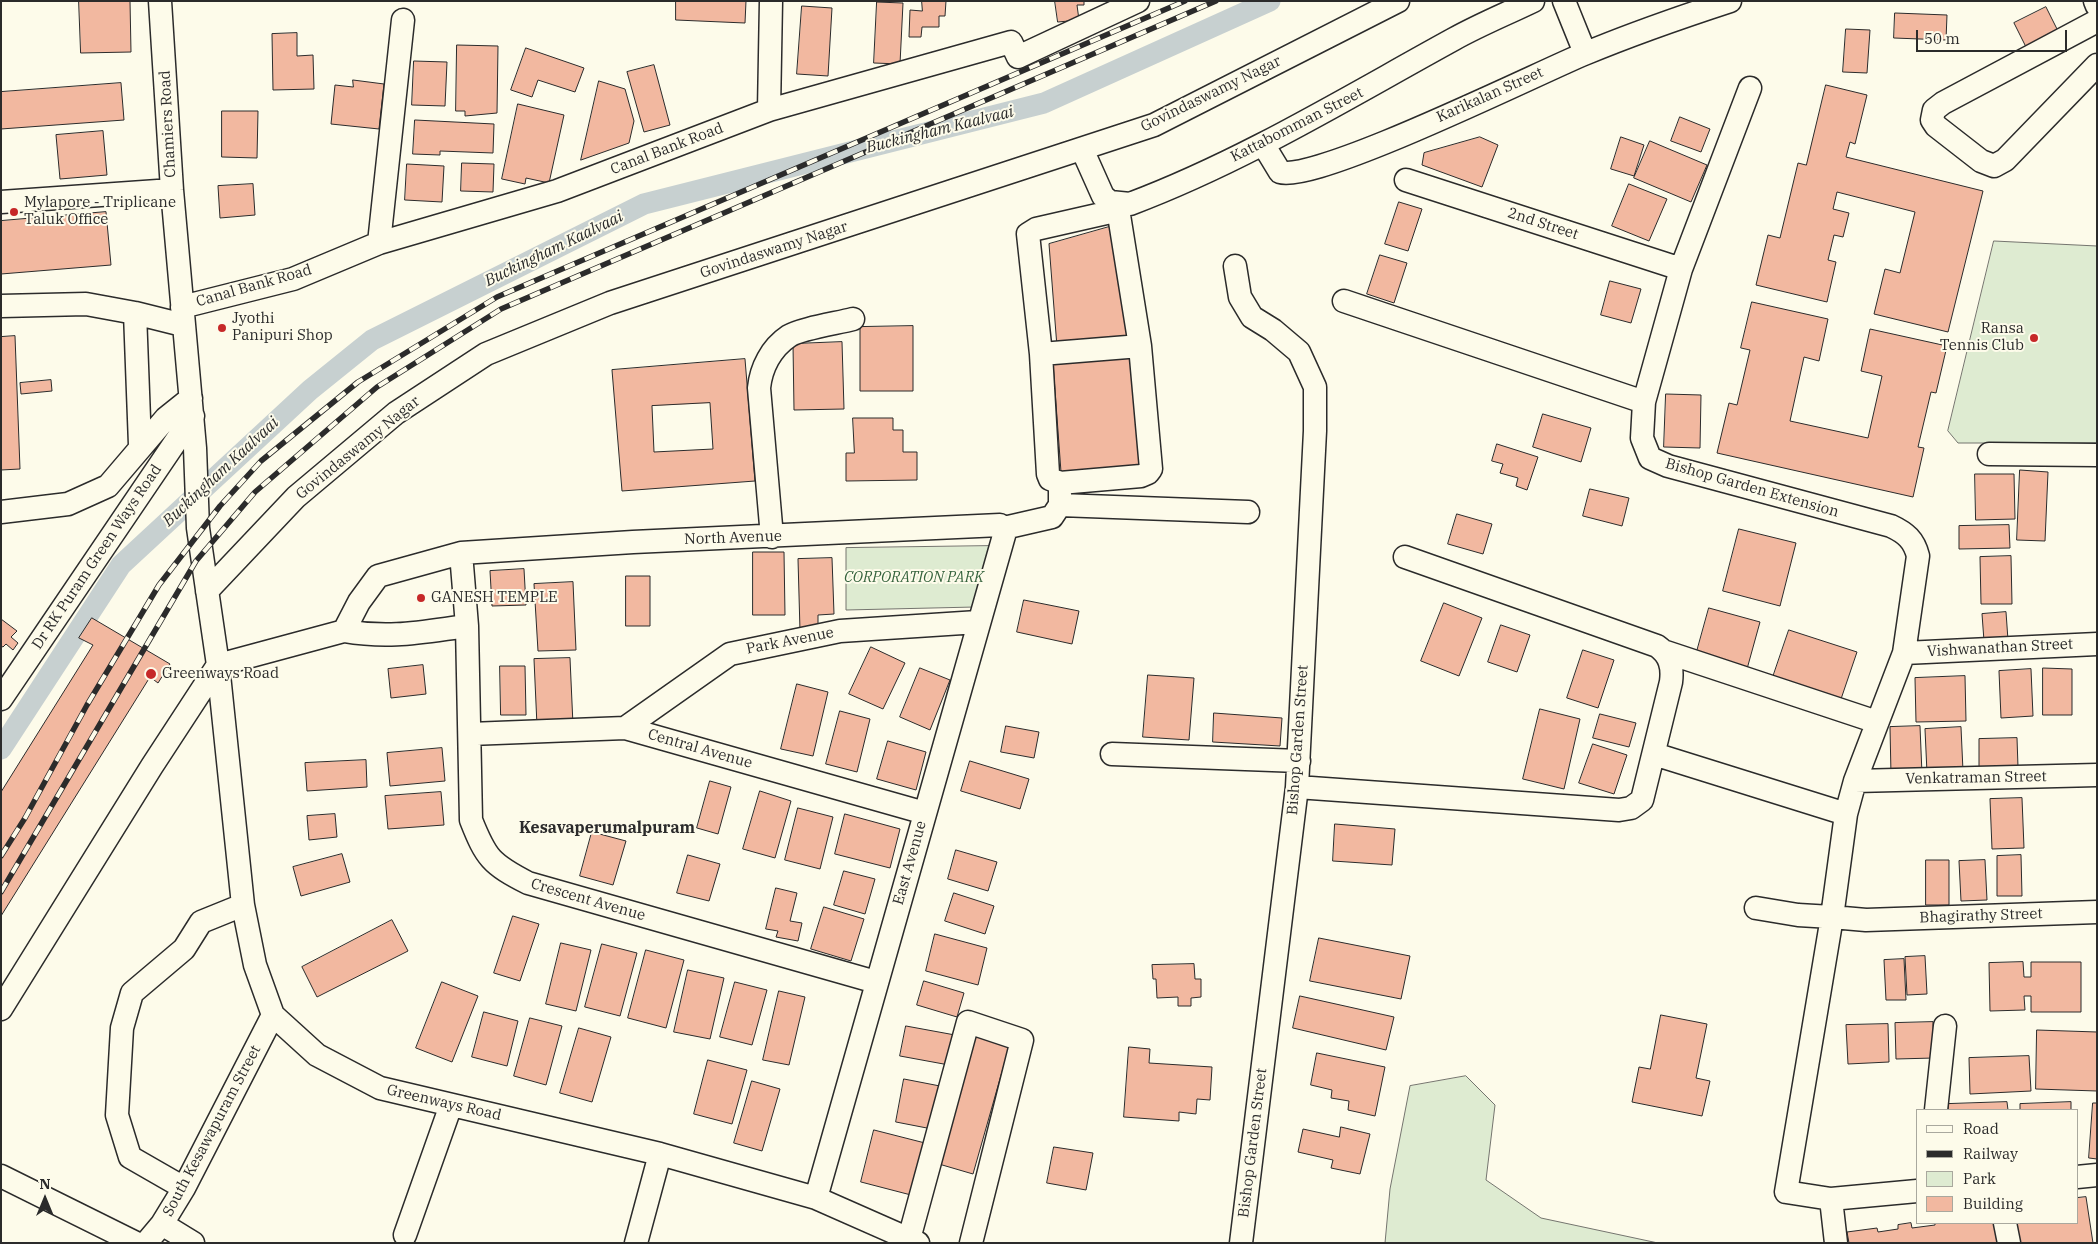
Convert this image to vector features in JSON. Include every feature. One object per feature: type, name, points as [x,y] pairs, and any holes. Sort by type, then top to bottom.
[{"type":"street","name":"Chamiers Road","points":[[160,1],[172,190],[183,316]]},
{"type":"street","points":[[769,110],[771,1]]},
{"type":"street","name":"Canal Bank Road","points":[[183,316],[293,279],[379,243],[557,191],[769,110],[1011,42],[1018,57],[1138,1]]},
{"type":"street","name":"Govindaswamy Nagar","points":[[207,591],[296,496],[396,413],[486,354],[610,303],[1154,126],[1398,1]]},
{"type":"street","name":"Kattabomman Street","points":[[1082,149],[1102,196],[1110,202],[1130,204],[1264,144],[1352,98],[1455,38],[1533,1]]},
{"type":"street","points":[[1564,1],[1585,53]]},
{"type":"street","name":"Karikalan Street","points":[[1264,144],[1280,172],[1288,175],[1315,169],[1372,148],[1585,53],[1730,1]]},
{"type":"street","points":[[2095,1],[2097,6]]},
{"type":"street","points":[[379,243],[403,20]]},
{"type":"street","points":[[2097,21],[1943,103],[1934,110],[1932,120],[1936,126],[1981,161],[1994,166],[2005,160],[2097,66]]},
{"type":"street","name":"Bishop Garden Extension","points":[[1750,88],[1681,268],[1644,402],[1642,438],[1650,458],[1668,466],[1891,526],[1910,537],[1918,556],[1904,653]]},
{"type":"street","name":"2nd Street","points":[[1406,180],[1681,268]]},
{"type":"street","points":[[1,202],[172,190]]},
{"type":"street","points":[[1115,211],[1119,215],[1140,346],[1151,464],[1148,473],[1141,476],[1060,482],[1050,479],[1048,474],[1041,354],[1028,234],[1036,229],[1115,211]]},
{"type":"street","name":"Bishop Garden Street","points":[[1235,266],[1240,297],[1252,317],[1273,330],[1298,352],[1315,387],[1315,431],[1297,787],[1241,1243]]},
{"type":"street","points":[[1344,301],[1644,402]]},
{"type":"street","points":[[1,306],[86,304],[135,313],[183,316]]},
{"type":"street","points":[[135,313],[140,445]]},
{"type":"street","name":"Greenways Road","points":[[183,316],[195,448],[198,528],[218,665],[243,905],[256,965],[273,1015],[317,1054],[380,1088],[660,1154],[816,1198],[914,1241]]},
{"type":"street","points":[[772,537],[759,388],[761,371],[773,353],[790,336],[853,319]]},
{"type":"street","points":[[1041,354],[1140,346]]},
{"type":"street","points":[[1,512],[68,504],[108,486],[140,445],[166,418],[192,407]]},
{"type":"street","name":"Dr RK Puram Green Ways Road","points":[[1,699],[192,407]]},
{"type":"street","points":[[1989,454],[2097,454]]},
{"type":"street","points":[[1060,482],[1060,505],[1248,512]]},
{"type":"street","name":"North Avenue","points":[[344,631],[359,602],[378,576],[461,553],[633,542],[1000,525],[1004,528],[1052,517],[1060,505]]},
{"type":"street","name":"East Avenue","points":[[816,1198],[1004,528]]},
{"type":"street","name":"Crescent Avenue","points":[[461,553],[467,626],[471,820],[481,846],[498,867],[528,883],[876,982]]},
{"type":"street","points":[[1405,557],[1658,646],[1666,652],[1878,722]]},
{"type":"street","name":"Park Avenue","points":[[625,728],[730,654],[840,631],[978,622]]},
{"type":"street","points":[[1,1008],[152,766],[218,665],[344,631],[373,636],[394,636],[467,626]]},
{"type":"street","name":"Vishwanathan Street","points":[[1904,653],[2097,644]]},
{"type":"street","points":[[1297,787],[1626,810],[1642,800],[1654,754],[1671,682],[1672,671],[1666,652]]},
{"type":"street","points":[[1904,653],[1855,781],[1846,814],[1832,917],[1786,1192],[1831,1199],[1916,1192]]},
{"type":"street","name":"Central Avenue","points":[[470,734],[625,728],[924,813]]},
{"type":"street","points":[[1112,754],[1299,761]]},
{"type":"street","points":[[1654,754],[1846,814]]},
{"type":"street","name":"Venkatraman Street","points":[[1855,781],[2097,775]]},
{"type":"street","points":[[184,1188],[130,1158],[117,1115],[122,1028],[132,993],[184,948],[201,922],[243,905]]},
{"type":"street","name":"Bhagirathy Street","points":[[1756,908],[1798,915],[1866,920],[2097,912]]},
{"type":"street","name":"South Kesawapuram Street","points":[[146,1243],[162,1224],[184,1188],[273,1015]]},
{"type":"street","points":[[914,1241],[968,1022],[1022,1040],[972,1243]]},
{"type":"street","points":[[1936,1109],[1945,1026]]},
{"type":"street","points":[[405,1235],[452,1105]]},
{"type":"street","points":[[636,1243],[660,1154]]},
{"type":"street","points":[[2078,1177],[2097,1175]]},
{"type":"street","points":[[1,1176],[136,1243]]},
{"type":"street","points":[[1831,1199],[1836,1243]]},
{"type":"street","points":[[162,1224],[193,1243]]},
{"type":"street","points":[[2005,1224],[2009,1243]]},
{"type":"green space","name":"Ransa Tennis Club","points":[[1994,241],[2097,246],[2097,443],[1958,443],[1948,431]]},
{"type":"green space","name":"CORPORATION PARK","points":[[989,546],[975,607],[846,610],[846,548]]},
{"type":"green space","points":[[1466,1076],[1495,1105],[1486,1180],[1541,1218],[1658,1243],[1385,1243],[1390,1189],[1410,1086]]},
{"type":"building","points":[[79,1],[130,1],[131,52],[81,53]]},
{"type":"building","points":[[676,1],[746,1],[745,23],[676,20]]},
{"type":"building","points":[[922,1],[946,1],[945,16],[939,16],[939,27],[922,27],[921,37],[909,37],[910,10],[922,11]]},
{"type":"building","points":[[1055,1],[1084,1],[1084,5],[1077,5],[1079,20],[1058,22]]},
{"type":"building","points":[[877,2],[903,3],[900,64],[874,63]]},
{"type":"building","points":[[802,6],[832,8],[828,76],[797,74]]},
{"type":"building","points":[[2046,7],[2060,35],[2028,51],[2014,23]]},
{"type":"building","points":[[1895,13],[1947,15],[1946,40],[1894,38]]},
{"type":"building","points":[[1846,29],[1870,30],[1867,73],[1843,72]]},
{"type":"building","points":[[297,33],[297,56],[313,55],[314,89],[273,90],[272,34]]},
{"type":"building","points":[[457,45],[498,46],[497,113],[465,116],[465,111],[456,111]]},
{"type":"building","points":[[526,48],[584,68],[575,92],[538,80],[532,97],[511,90]]},
{"type":"building","points":[[414,61],[447,62],[445,106],[412,105]]},
{"type":"building","points":[[654,65],[670,125],[644,132],[627,72]]},
{"type":"building","points":[[353,80],[384,84],[379,129],[331,124],[335,85],[353,87]]},
{"type":"building","points":[[599,81],[625,89],[634,121],[629,143],[581,160]]},
{"type":"building","points":[[121,83],[124,120],[1,129],[1,92]]},
{"type":"building","points":[[1826,85],[1867,95],[1855,144],[1850,142],[1846,157],[1983,191],[1948,332],[1874,314],[1885,269],[1900,273],[1915,212],[1837,192],[1833,209],[1849,213],[1843,237],[1834,235],[1828,260],[1836,262],[1827,302],[1756,285],[1768,235],[1780,238],[1798,163],[1806,165]]},
{"type":"building","points":[[518,104],[564,115],[549,183],[526,178],[525,184],[502,179]]},
{"type":"building","points":[[222,111],[258,111],[257,158],[222,157]]},
{"type":"building","points":[[1680,117],[1710,129],[1701,152],[1671,141]]},
{"type":"building","points":[[415,120],[494,124],[493,153],[440,151],[440,155],[413,154]]},
{"type":"building","name":"Mylapore - Triplicane Taluk Office","points":[[103,131],[107,175],[60,179],[56,135]]},
{"type":"building","points":[[1480,137],[1498,145],[1482,187],[1422,165],[1424,153]]},
{"type":"building","points":[[1621,137],[1644,145],[1634,176],[1611,169]]},
{"type":"building","points":[[1650,141],[1707,165],[1691,202],[1634,178]]},
{"type":"building","points":[[462,163],[494,164],[493,192],[461,191]]},
{"type":"building","points":[[407,164],[444,166],[442,202],[405,200]]},
{"type":"building","points":[[253,184],[255,215],[220,218],[218,186]]},
{"type":"building","points":[[1629,184],[1667,199],[1649,241],[1612,226]]},
{"type":"building","points":[[1399,202],[1422,209],[1408,251],[1385,244]]},
{"type":"building","name":"Mylapore - Triplicane Taluk Office","points":[[106,212],[111,265],[1,274],[1,221]]},
{"type":"building","points":[[1116,225],[1130,337],[1057,347],[1049,244]]},
{"type":"building","points":[[1380,255],[1407,263],[1394,303],[1367,294]]},
{"type":"building","points":[[1610,281],[1641,289],[1631,323],[1601,315]]},
{"type":"building","points":[[1752,302],[1828,319],[1819,361],[1804,357],[1790,421],[1868,438],[1882,376],[1861,371],[1870,329],[1947,346],[1936,393],[1931,392],[1918,447],[1924,448],[1913,497],[1717,453],[1729,403],[1737,405],[1750,350],[1741,348]]},
{"type":"building","points":[[913,326],[913,391],[860,391],[860,327]]},
{"type":"building","points":[[15,336],[20,469],[1,470],[1,337]]},
{"type":"building","points":[[842,342],[844,409],[794,410],[793,344]]},
{"type":"building","points":[[1137,357],[1144,467],[1061,472],[1053,363]]},
{"type":"building","points":[[745,359],[755,481],[622,491],[612,370]],"holes":[[[710,403],[713,449],[654,452],[652,406]]]},
{"type":"building","points":[[51,380],[52,391],[21,394],[20,383]]},
{"type":"building","points":[[1666,394],[1701,395],[1700,448],[1664,447]]},
{"type":"building","points":[[1543,414],[1591,428],[1581,462],[1533,447]]},
{"type":"building","points":[[853,418],[893,418],[893,430],[903,430],[903,452],[917,452],[917,480],[846,481],[846,453],[854,453]]},
{"type":"building","points":[[1497,444],[1538,457],[1527,490],[1516,486],[1518,478],[1500,473],[1503,464],[1492,461]]},
{"type":"building","points":[[2020,470],[2048,472],[2045,541],[2017,540]]},
{"type":"building","points":[[1975,474],[2014,474],[2015,519],[1976,520]]},
{"type":"building","points":[[1590,489],[1629,498],[1622,526],[1583,516]]},
{"type":"building","points":[[1457,514],[1492,524],[1483,554],[1448,544]]},
{"type":"building","points":[[2009,525],[2010,548],[1959,549],[1959,526]]},
{"type":"building","points":[[1739,529],[1796,543],[1780,606],[1723,591]]},
{"type":"building","points":[[753,552],[784,552],[785,615],[753,615]]},
{"type":"building","points":[[2011,556],[2012,604],[1981,604],[1980,557]]},
{"type":"building","points":[[832,558],[834,614],[818,615],[818,631],[800,631],[798,559]]},
{"type":"building","points":[[524,569],[526,605],[492,606],[490,571]]},
{"type":"building","points":[[626,576],[650,576],[650,626],[626,626]]},
{"type":"building","points":[[573,582],[576,650],[538,651],[534,584]]},
{"type":"building","points":[[1024,600],[1079,611],[1072,644],[1017,632]]},
{"type":"building","points":[[1444,603],[1482,618],[1459,676],[1421,661]]},
{"type":"building","points":[[1709,608],[1760,622],[1747,669],[1696,655]]},
{"type":"building","points":[[2006,612],[2008,640],[1984,641],[1982,614]]},
{"type":"building","name":"Greenways Road","points":[[92,618],[170,664],[158,683],[150,677],[1,916],[1,792],[93,645],[79,638]]},
{"type":"building","points":[[1,619],[17,631],[11,637],[18,643],[13,650],[6,644],[3,647],[1,646]]},
{"type":"building","points":[[1501,625],[1530,635],[1517,672],[1488,662]]},
{"type":"building","points":[[1789,630],[1857,652],[1841,699],[1773,677]]},
{"type":"building","points":[[871,647],[905,663],[883,709],[849,694]]},
{"type":"building","points":[[1583,650],[1614,660],[1598,708],[1567,698]]},
{"type":"building","points":[[570,658],[573,725],[537,726],[534,659]]},
{"type":"building","points":[[423,665],[426,694],[391,698],[388,669]]},
{"type":"building","points":[[500,666],[525,666],[526,715],[501,715]]},
{"type":"building","points":[[920,668],[950,680],[930,730],[900,717]]},
{"type":"building","points":[[2043,668],[2072,669],[2072,715],[2043,715]]},
{"type":"building","points":[[2031,669],[2033,716],[2001,718],[1999,671]]},
{"type":"building","points":[[1148,675],[1194,678],[1189,740],[1143,737]]},
{"type":"building","points":[[1965,676],[1966,721],[1916,722],[1915,678]]},
{"type":"building","points":[[797,684],[828,692],[813,756],[781,749]]},
{"type":"building","points":[[1540,709],[1580,719],[1564,789],[1523,779]]},
{"type":"building","points":[[840,711],[870,719],[857,772],[826,764]]},
{"type":"building","points":[[1214,713],[1282,718],[1280,746],[1213,742]]},
{"type":"building","points":[[1600,714],[1636,723],[1629,747],[1593,738]]},
{"type":"building","points":[[1006,726],[1039,732],[1034,758],[1001,752]]},
{"type":"building","points":[[1920,726],[1922,774],[1891,775],[1890,727]]},
{"type":"building","points":[[1961,727],[1963,771],[1927,773],[1925,729]]},
{"type":"building","points":[[2017,738],[2018,767],[1979,768],[1979,739]]},
{"type":"building","points":[[888,741],[926,752],[916,790],[877,779]]},
{"type":"building","points":[[1593,744],[1627,755],[1614,794],[1579,783]]},
{"type":"building","points":[[442,748],[445,781],[390,786],[387,753]]},
{"type":"building","points":[[366,760],[367,787],[307,791],[305,763]]},
{"type":"building","points":[[970,761],[1029,779],[1020,809],[961,791]]},
{"type":"building","points":[[710,781],[731,787],[718,834],[697,828]]},
{"type":"building","points":[[760,791],[791,801],[775,858],[743,849]]},
{"type":"building","points":[[441,792],[444,825],[388,829],[385,796]]},
{"type":"building","points":[[2022,798],[2024,848],[1992,849],[1990,799]]},
{"type":"building","points":[[798,808],[833,817],[820,869],[785,860]]},
{"type":"building","points":[[335,814],[337,837],[309,840],[307,816]]},
{"type":"building","points":[[845,814],[900,829],[890,868],[835,854]]},
{"type":"building","points":[[1335,824],[1395,829],[1392,865],[1333,861]]},
{"type":"building","points":[[592,832],[626,841],[613,885],[580,876]]},
{"type":"building","points":[[956,850],[997,862],[988,891],[948,879]]},
{"type":"building","points":[[342,854],[350,882],[301,896],[293,867]]},
{"type":"building","points":[[688,855],[720,864],[709,901],[677,893]]},
{"type":"building","points":[[2021,855],[2022,896],[1997,896],[1997,856]]},
{"type":"building","points":[[1926,860],[1949,860],[1949,905],[1926,905]]},
{"type":"building","points":[[1985,860],[1987,900],[1961,901],[1959,861]]},
{"type":"building","points":[[844,871],[875,879],[865,914],[834,905]]},
{"type":"building","points":[[776,888],[797,893],[790,921],[802,923],[798,941],[776,937],[778,931],[766,929]]},
{"type":"building","points":[[954,893],[994,906],[985,934],[945,921]]},
{"type":"building","points":[[824,907],[864,919],[851,961],[811,949]]},
{"type":"building","points":[[513,916],[539,924],[520,981],[494,973]]},
{"type":"building","points":[[392,920],[408,951],[317,997],[302,967]]},
{"type":"building","points":[[935,934],[987,948],[978,985],[926,971]]},
{"type":"building","points":[[1319,938],[1410,956],[1401,999],[1310,981]]},
{"type":"building","points":[[561,943],[591,950],[576,1011],[546,1004]]},
{"type":"building","points":[[602,944],[637,953],[620,1016],[585,1007]]},
{"type":"building","points":[[646,950],[684,960],[666,1028],[628,1018]]},
{"type":"building","points":[[1925,956],[1927,994],[1907,995],[1905,957]]},
{"type":"building","points":[[1904,959],[1906,1000],[1886,1000],[1884,960]]},
{"type":"building","points":[[2023,962],[2024,977],[2031,977],[2031,962],[2081,962],[2081,1012],[2031,1012],[2031,996],[2024,996],[2025,1010],[1990,1011],[1989,963]]},
{"type":"building","points":[[1194,964],[1195,979],[1201,979],[1201,997],[1191,998],[1191,1006],[1178,1006],[1178,997],[1157,998],[1156,979],[1153,979],[1152,965]]},
{"type":"building","points":[[688,970],[724,978],[710,1039],[674,1032]]},
{"type":"building","points":[[924,981],[964,993],[957,1017],[917,1005]]},
{"type":"building","points":[[442,982],[478,996],[452,1062],[416,1048]]},
{"type":"building","points":[[735,982],[767,990],[752,1045],[720,1037]]},
{"type":"building","points":[[779,991],[805,997],[789,1065],[763,1060]]},
{"type":"building","points":[[1300,996],[1394,1017],[1386,1050],[1293,1028]]},
{"type":"building","points":[[484,1012],[518,1021],[507,1066],[472,1057]]},
{"type":"building","points":[[1661,1015],[1707,1024],[1696,1078],[1710,1081],[1702,1116],[1632,1102],[1639,1067],[1650,1069]]},
{"type":"building","points":[[530,1018],[562,1026],[546,1085],[514,1076]]},
{"type":"building","points":[[1933,1022],[1934,1058],[1896,1059],[1895,1023]]},
{"type":"building","points":[[1888,1024],[1889,1062],[1848,1064],[1846,1025]]},
{"type":"building","points":[[906,1026],[955,1035],[949,1065],[900,1056]]},
{"type":"building","points":[[579,1028],[611,1037],[592,1102],[560,1093]]},
{"type":"building","points":[[969,1029],[1011,1040],[973,1174],[932,1162]]},
{"type":"building","points":[[2037,1030],[2097,1032],[2097,1091],[2036,1089]]},
{"type":"building","points":[[1129,1047],[1150,1049],[1149,1063],[1212,1067],[1210,1100],[1197,1099],[1196,1114],[1179,1112],[1179,1121],[1124,1117]]},
{"type":"building","points":[[1317,1053],[1385,1067],[1375,1116],[1348,1110],[1349,1101],[1331,1098],[1332,1090],[1311,1085]]},
{"type":"building","points":[[2029,1056],[2031,1091],[1970,1094],[1969,1058]]},
{"type":"building","points":[[708,1060],[747,1070],[732,1124],[694,1114]]},
{"type":"building","points":[[904,1079],[940,1086],[932,1129],[896,1122]]},
{"type":"building","points":[[752,1081],[780,1089],[762,1151],[734,1143]]},
{"type":"building","points":[[2007,1102],[2008,1109],[1948,1109],[1948,1104]]},
{"type":"building","points":[[2071,1102],[2071,1109],[2020,1109],[2020,1104]]},
{"type":"building","points":[[2093,1103],[2097,1103],[2097,1159],[2089,1158]]},
{"type":"building","points":[[1341,1127],[1370,1134],[1360,1174],[1331,1168],[1333,1160],[1298,1152],[1303,1129],[1339,1137]]},
{"type":"building","points":[[874,1130],[925,1143],[911,1195],[861,1182]]},
{"type":"building","points":[[1054,1147],[1093,1153],[1086,1190],[1047,1183]]},
{"type":"building","points":[[2086,1197],[2093,1243],[2016,1243],[2013,1224],[2078,1224],[2078,1198]]},
{"type":"building","points":[[1911,1223],[1912,1228],[1935,1224],[1996,1224],[1995,1227],[1997,1243],[1849,1243],[1847,1232],[1877,1228],[1878,1232],[1898,1229],[1898,1225]]},
{"type":"waterway","name":"Buckingham Kaalvaai","points":[[1,749],[121,565],[310,390],[372,340],[644,204],[1044,103],[1270,1]]},
{"type":"railway","points":[[1,856],[25,818],[87,705],[159,585],[220,506],[261,461],[358,382],[497,297],[1185,1]]},
{"type":"railway","points":[[1,892],[196,561],[255,492],[377,387],[501,309],[1216,1]]},
{"type":"place","name":"Mylapore - Triplicane Taluk Office","points":[[14,212]]},
{"type":"place","name":"Jyothi Panipuri Shop","points":[[222,328]]},
{"type":"place","name":"Ransa Tennis Club","points":[[2034,338]]},
{"type":"place","name":"GANESH TEMPLE","points":[[421,598]]},
{"type":"place","name":"Greenways Road","points":[[151,674]]},
{"type":"district","name":"Kesavaperumalpuram","points":[[607,828]]}]
